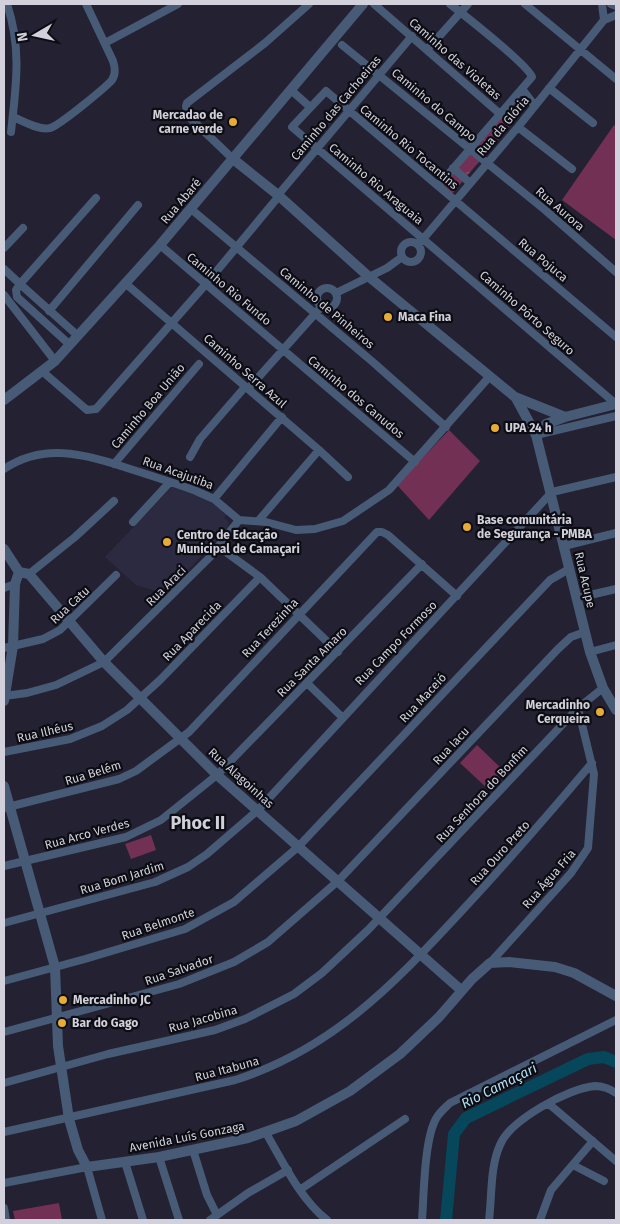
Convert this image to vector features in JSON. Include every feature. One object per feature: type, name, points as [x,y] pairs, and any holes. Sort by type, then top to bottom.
[{"type":"street","points":[[6,4],[16,41],[16,86],[11,132]]},
{"type":"street","points":[[13,117],[48,128],[71,115],[113,78],[114,64],[86,4]]},
{"type":"street","points":[[105,43],[178,4]]},
{"type":"street","points":[[309,4],[186,106],[188,116],[233,159],[278,195],[368,276],[516,397],[565,417]]},
{"type":"street","name":"Rua Abaré","points":[[4,400],[55,361],[125,284],[191,209],[363,4]]},
{"type":"street","name":"Caminho das Violetas","points":[[374,4],[499,113]]},
{"type":"street","points":[[438,186],[499,113],[532,78],[530,73],[450,4]]},
{"type":"street","points":[[428,50],[468,4]]},
{"type":"street","points":[[526,4],[616,79]]},
{"type":"street","points":[[602,4],[604,20],[616,15]]},
{"type":"street","points":[[611,4],[616,6]]},
{"type":"street","name":"Rua da Glória","points":[[420,242],[518,127],[604,20]]},
{"type":"street","name":"Caminho das Cachoeiras","points":[[43,372],[87,410],[96,409],[238,247],[278,195],[412,36]]},
{"type":"street","name":"Caminho do Campo","points":[[342,45],[488,163]]},
{"type":"street","points":[[549,88],[594,123]]},
{"type":"street","points":[[522,89],[535,106]]},
{"type":"street","points":[[290,90],[310,107]]},
{"type":"street","name":"Caminho Rio Tocantins","points":[[310,107],[326,91],[456,201]]},
{"type":"street","name":"Caminho Rio Araguaia","points":[[310,107],[292,127],[420,242]]},
{"type":"street","points":[[518,127],[572,169]]},
{"type":"street","name":"Rua Aurora","points":[[488,163],[616,270]]},
{"type":"street","points":[[453,168],[470,183]]},
{"type":"street","points":[[69,344],[17,297],[16,290],[96,198]]},
{"type":"street","name":"Rua Pojuca","points":[[456,201],[616,337]]},
{"type":"street","points":[[49,311],[138,205]]},
{"type":"street","name":"Caminho de Pinheiros","points":[[191,209],[316,313],[446,428]]},
{"type":"street","points":[[4,248],[24,228]]},
{"type":"street","points":[[411,242],[420,242],[421,251],[417,260],[411,262],[402,257],[401,250],[405,245],[411,242]]},
{"type":"street","name":"Caminho Pôrto Seguro","points":[[420,242],[616,404]]},
{"type":"street","name":"Caminho Rio Fundo","points":[[160,245],[283,350]]},
{"type":"street","points":[[336,293],[387,268],[402,257]]},
{"type":"street","points":[[4,269],[77,335]]},
{"type":"street","name":"Caminho Serra Azul","points":[[125,284],[282,417],[348,477]]},
{"type":"street","points":[[190,457],[200,439],[322,306],[333,306],[337,300],[336,293],[330,288],[322,290],[318,296],[322,306]]},
{"type":"street","points":[[4,295],[55,361]]},
{"type":"street","name":"Caminho dos Canudos","points":[[283,350],[415,462]]},
{"type":"street","name":"Caminho Boa União","points":[[114,464],[199,364]]},
{"type":"street","points":[[239,520],[259,520],[296,530],[315,529],[344,521],[380,496],[415,462],[490,376]]},
{"type":"street","name":"Rua Acupe","points":[[516,397],[536,435],[552,492],[584,632],[603,688],[613,700],[616,710]]},
{"type":"street","points":[[536,435],[546,424],[565,417],[616,404]]},
{"type":"street","points":[[536,435],[616,416]]},
{"type":"street","points":[[214,499],[282,417]]},
{"type":"street","points":[[259,520],[319,450]]},
{"type":"street","name":"Rua Acajutiba","points":[[4,469],[24,458],[53,452],[82,454],[170,482],[214,499],[239,520]]},
{"type":"street","points":[[552,492],[616,477]]},
{"type":"street","points":[[133,522],[170,482]]},
{"type":"street","name":"Rua Campo Formoso","points":[[258,810],[552,492]]},
{"type":"street","points":[[4,588],[15,584],[24,573],[75,537],[114,501]]},
{"type":"street","name":"Rua Araci","points":[[4,698],[56,684],[104,662],[176,593],[219,547],[239,520]]},
{"type":"street","name":"Rua Terezinha","points":[[180,739],[377,532],[388,535],[422,564]]},
{"type":"street","points":[[564,546],[616,534]]},
{"type":"street","points":[[219,547],[260,577],[338,652]]},
{"type":"street","name":"Rua Alagoinhas","points":[[4,549],[104,662],[217,775],[461,990]]},
{"type":"street","points":[[422,564],[457,596]]},
{"type":"street","name":"Rua Santa Amaro","points":[[217,775],[422,564]]},
{"type":"street","name":"Rua Maceió","points":[[298,847],[539,592],[555,576],[569,569]]},
{"type":"street","name":"Rua Catu","points":[[8,647],[49,637],[70,622],[116,575]]},
{"type":"street","name":"Rua Aparecida","points":[[140,699],[260,577]]},
{"type":"street","points":[[4,698],[15,584]]},
{"type":"street","points":[[577,598],[616,589]]},
{"type":"street","name":"Rua Iacu","points":[[338,881],[558,649],[571,637],[584,632]]},
{"type":"street","points":[[590,652],[616,645]]},
{"type":"street","points":[[306,683],[342,717]]},
{"type":"street","name":"Rua Senhora do Bonfim","points":[[379,918],[578,708],[603,688]]},
{"type":"street","name":"Rua Ilhéus","points":[[4,752],[86,734],[102,726],[140,699]]},
{"type":"street","name":"Rua Água Fria","points":[[490,963],[584,856],[591,834],[594,787],[592,763],[578,708]]},
{"type":"street","name":"Rua Belém","points":[[6,808],[119,779],[136,771],[180,739]]},
{"type":"street","name":"Rua Ouro Preto","points":[[421,955],[505,865],[592,763]]},
{"type":"street","name":"Rua Arco Verdes","points":[[4,866],[140,832],[161,820],[217,775]]},
{"type":"street","points":[[4,786],[6,808],[25,862],[54,967],[61,1068],[69,1118],[78,1150],[88,1167],[102,1220]]},
{"type":"street","name":"Rua Bom Jardim","points":[[4,923],[134,889],[176,873],[207,854],[258,810]]},
{"type":"street","name":"Rua Belmonte","points":[[4,981],[135,944],[203,921],[234,902],[298,847]]},
{"type":"street","name":"Rua Salvador","points":[[4,1032],[179,984],[234,962],[268,942],[338,881]]},
{"type":"street","name":"Rua Jacobina","points":[[4,1084],[108,1054],[214,1030],[266,1009],[294,994],[322,974],[379,918]]},
{"type":"street","name":"Rua Itabuna","points":[[4,1132],[217,1085],[269,1069],[301,1052],[353,1017],[389,988],[421,955]]},
{"type":"street","points":[[490,963],[533,964],[564,969],[616,996]]},
{"type":"street","name":"Avenida Luís Gonzaga","points":[[88,1167],[194,1150],[266,1133],[296,1121],[360,1084],[406,1049],[461,990],[490,963]]},
{"type":"street","points":[[422,1220],[429,1142],[432,1128],[442,1111],[450,1103],[616,1020]]},
{"type":"street","points":[[489,1220],[494,1171],[500,1144],[516,1124],[549,1104],[581,1088],[597,1086],[609,1088],[616,1093]]},
{"type":"street","points":[[549,1104],[616,1161]]},
{"type":"street","points":[[301,1189],[405,1119]]},
{"type":"street","points":[[266,1133],[301,1189],[320,1214],[327,1220]]},
{"type":"street","points":[[540,1220],[548,1195],[593,1141]]},
{"type":"street","points":[[194,1150],[207,1195],[217,1215]]},
{"type":"street","points":[[159,1156],[179,1220]]},
{"type":"street","points":[[125,1162],[143,1220]]},
{"type":"street","points":[[573,1165],[604,1181]]},
{"type":"street","points":[[4,1183],[88,1167]]},
{"type":"street","points":[[210,1220],[288,1170]]},
{"type":"street","points":[[4,1208],[6,1220]]},
{"type":"street","points":[[313,1220],[320,1214]]},
{"type":"shaded area","name":"Centro de Edcação Municipal de Camaçari","points":[[172,487],[213,501],[227,514],[224,518],[229,522],[228,527],[166,594],[136,585],[105,557]]},
{"type":"green space","points":[[514,97],[525,107],[451,195],[441,187]]},
{"type":"green space","points":[[614,125],[616,127],[616,240],[562,200]]},
{"type":"green space","points":[[449,430],[480,461],[429,520],[397,485]]},
{"type":"green space","points":[[477,745],[505,772],[489,790],[460,763]]},
{"type":"green space","points":[[151,835],[156,850],[131,859],[125,844]]},
{"type":"green space","points":[[59,1203],[62,1220],[15,1220],[13,1211]]},
{"type":"waterway","name":"Rio Camaçari","points":[[446,1220],[454,1134],[466,1118],[588,1059],[604,1057],[616,1062]]},
{"type":"place","name":"Mercadao de carne verde","points":[[233,122]]},
{"type":"place","name":"Maca Fina","points":[[388,317]]},
{"type":"place","name":"UPA 24 h","points":[[495,428]]},
{"type":"place","name":"Base comunitária de Segurança - PMBA","points":[[467,527]]},
{"type":"place","name":"Centro de Edcação Municipal de Camaçari","points":[[167,542]]},
{"type":"place","name":"Mercadinho Cerqueira","points":[[600,712]]},
{"type":"place","name":"Mercadinho JC","points":[[63,1000]]},
{"type":"place","name":"Bar do Gago","points":[[62,1023]]},
{"type":"district","name":"Phoc II","points":[[198,823]]}]
